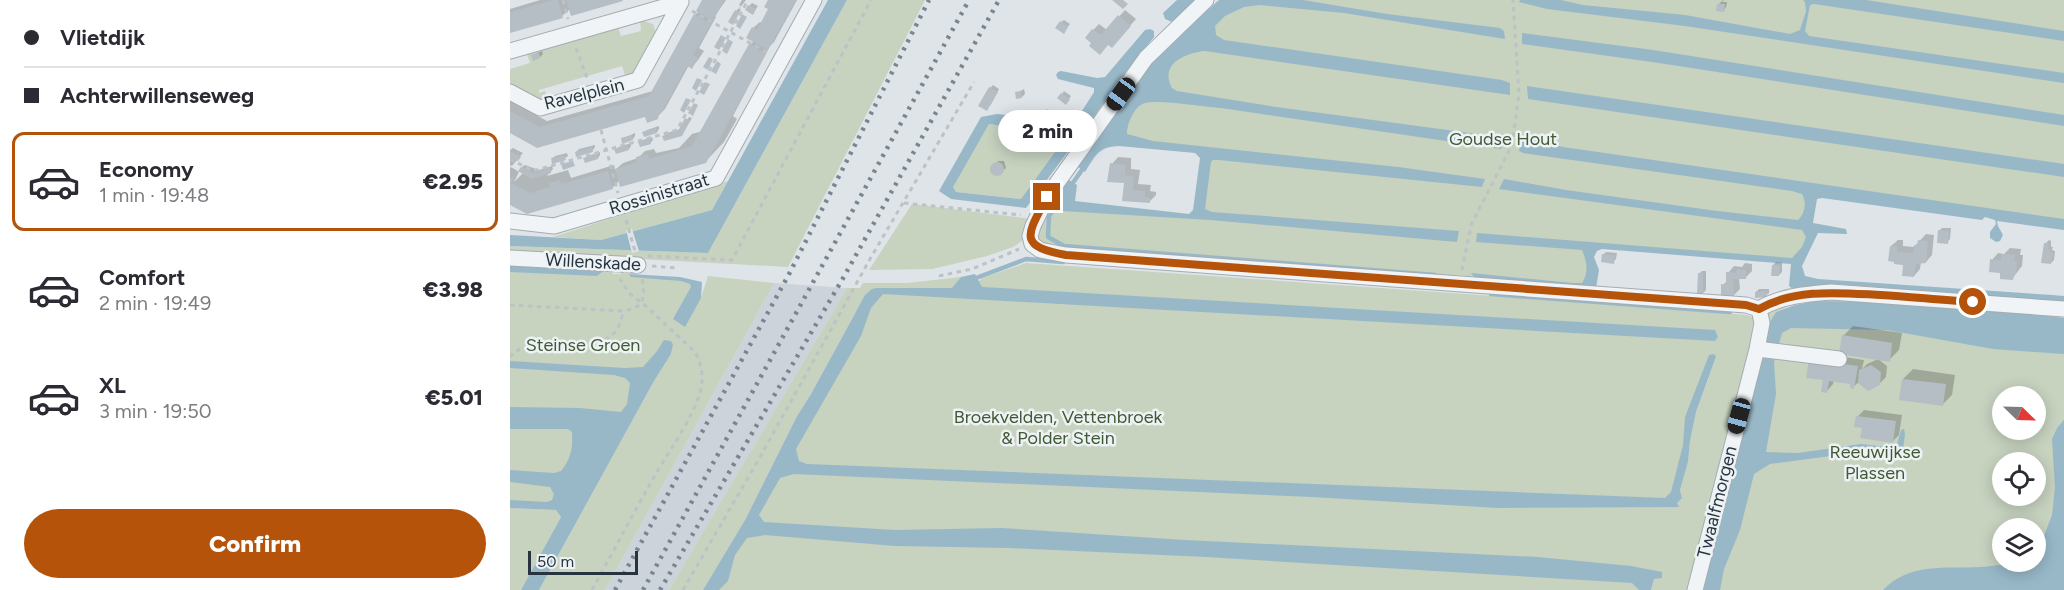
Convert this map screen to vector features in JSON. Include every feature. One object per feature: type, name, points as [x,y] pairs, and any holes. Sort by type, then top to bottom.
[{"type":"street","name":"Rossinistraat","points":[[510,221],[554,226],[716,178],[814,0]]},
{"type":"street","points":[[1206,0],[1146,58],[1047,197],[1030,236],[1032,244],[1040,250],[1066,255],[1746,305],[1759,309],[1769,303],[1798,295],[1831,292],[2064,309]]},
{"type":"street","points":[[510,51],[681,2]]},
{"type":"street","name":"Ravelplein","points":[[510,92],[540,108],[638,80],[681,2]]},
{"type":"street","points":[[648,12],[666,28]]},
{"type":"street","name":"Willenskade","points":[[510,258],[638,263]]},
{"type":"street","name":"Twaalfmorgen","points":[[1695,590],[1759,349],[1762,323],[1759,309]]},
{"type":"street","points":[[1759,349],[1839,359]]},
{"type":"path","points":[[563,0],[572,34],[571,40],[580,55],[591,88],[590,94]]},
{"type":"path","points":[[510,159],[533,171],[677,130],[748,0]]},
{"type":"path","points":[[638,263],[732,260],[871,0]]},
{"type":"path","points":[[1460,283],[1471,225],[1512,144],[1519,94],[1513,0]]},
{"type":"path","points":[[681,2],[781,60]]},
{"type":"path","points":[[683,590],[974,81]]},
{"type":"path","points":[[1041,131],[1048,109],[1051,109]]},
{"type":"path","points":[[601,130],[621,206]]},
{"type":"path","points":[[904,203],[1037,217]]},
{"type":"path","points":[[510,305],[624,311],[635,309],[644,297],[638,263],[628,228]]},
{"type":"path","points":[[939,276],[972,269],[1032,244]]},
{"type":"path","points":[[592,590],[698,398],[702,371],[700,360],[695,352],[624,287],[616,263]]},
{"type":"path","name":"Willenskade","points":[[638,263],[676,268]]},
{"type":"path","points":[[510,357],[517,350],[524,348],[585,346],[599,343],[611,336],[618,328],[624,311]]},
{"type":"shaded area","points":[[774,283],[847,288],[669,590],[605,590]]},
{"type":"green space","points":[[847,0],[925,0],[788,267],[510,252],[510,246],[708,253]]},
{"type":"green space","name":"Goudse Hout","points":[[1236,0],[2064,0],[2064,224],[1813,191],[1811,230],[1799,261],[1594,245],[1588,286],[1456,275],[1447,280],[1046,246],[1038,239],[1037,228],[1051,205],[1059,210],[1197,217],[1205,152],[1112,137],[1128,102]]},
{"type":"green space","points":[[640,20],[653,24],[656,34],[636,72],[626,78],[622,66],[539,90],[539,93],[545,91],[547,100],[544,102],[510,86],[510,69],[530,63],[527,54],[618,27],[621,36],[641,31]]},
{"type":"green space","points":[[989,124],[1063,134],[1065,138],[1021,199],[956,192],[952,187]]},
{"type":"green space","points":[[728,181],[712,210],[601,240],[553,237]]},
{"type":"green space","points":[[912,204],[1031,219],[1023,240],[1013,247],[987,256],[932,269],[869,270]]},
{"type":"green space","name":"Broekvelden, Vettenbroek & Polder Stein","points":[[1026,263],[1652,307],[1747,315],[1755,318],[1780,306],[1787,307],[1776,312],[1767,334],[1699,590],[1651,590],[1654,579],[1662,572],[1640,590],[709,590],[875,289],[961,294],[980,285],[978,282],[982,278]],"holes":[[[1711,355],[1716,358],[1696,412],[1688,462],[1680,490],[1682,498],[1669,507]]]},
{"type":"green space","name":"Steinse Groen","points":[[510,267],[599,270],[611,268],[613,274],[621,274],[623,269],[639,274],[629,274],[696,282],[701,298],[708,276],[774,283],[605,590],[539,590],[671,354],[673,345],[573,509],[510,506]]},
{"type":"green space","points":[[961,277],[953,288],[876,288],[855,313],[797,416],[745,520],[703,590],[669,590],[847,288],[860,288],[863,283],[908,283]]},
{"type":"green space","name":"Reeuwijkse Plassen","points":[[2064,321],[2064,590],[1711,590],[1779,323]]},
{"type":"green space","points":[[510,508],[556,510],[561,517],[521,590],[510,590]]},
{"type":"water","points":[[828,0],[847,0],[708,253],[510,246],[510,235],[601,240],[712,210]]},
{"type":"water","points":[[1177,0],[1197,0],[1172,22],[1165,19],[1163,13]]},
{"type":"water","points":[[1219,0],[1303,0],[1387,14],[1500,28],[1504,31],[1505,39],[1344,13],[1259,5],[1244,7],[1225,16],[1215,26],[1216,35],[1224,40],[1502,80],[1510,83],[1510,95],[1205,51],[1182,57],[1171,66],[1169,72],[1172,88],[1177,91],[1276,107],[1485,135],[1502,134],[1506,137],[1501,149],[1221,108],[1171,103],[1151,102],[1141,105],[1134,111],[1128,125],[1127,134],[1153,141],[1398,167],[1485,179],[1482,187],[1219,160],[1211,162],[1205,209],[1212,212],[1459,231],[1457,242],[1210,220],[1062,211],[1051,205],[1069,180],[1077,185],[1075,201],[1189,214],[1193,210],[1200,158],[1195,153],[1119,146],[1106,148],[1098,153],[1085,172],[1078,167],[1143,73],[1174,39]]},
{"type":"water","points":[[1520,0],[1561,0],[1583,5],[1685,15],[1790,34],[1800,30],[1806,11],[1803,0],[1866,0],[2064,31],[2064,41],[1814,4],[1810,5],[1805,31],[1809,36],[2064,73],[2064,83],[1685,26],[1547,9],[1519,2]]},
{"type":"water","points":[[1145,30],[1154,31],[1154,37],[1120,79],[1093,118],[1082,111],[1094,92],[1094,88],[1058,79],[1056,75],[1058,72],[1097,78],[1105,77]]},
{"type":"water","points":[[1522,33],[1653,50],[2064,115],[2064,126],[1522,44]]},
{"type":"water","points":[[1527,86],[2064,164],[2064,177],[1528,99]]},
{"type":"water","points":[[997,114],[1073,122],[1084,130],[1026,208],[951,199],[939,191],[981,117]],"holes":[[[989,124],[1062,134],[1065,138],[1021,199],[956,192],[953,187]]]},
{"type":"water","points":[[1525,136],[1563,147],[2064,219],[2064,230],[1997,221],[2003,235],[2000,241],[1996,242],[1990,238],[1990,232],[1996,224],[1995,220],[1985,217],[1982,220],[1822,198],[1817,199],[1813,223],[1846,229],[1847,234],[1818,233],[1802,266],[1805,276],[1818,279],[2064,296],[2064,302],[1835,284],[1832,287],[1794,290],[1789,286],[1791,264],[1602,249],[1597,251],[1594,257],[1599,270],[1596,288],[1475,278],[1471,273],[1582,283],[1586,271],[1582,250],[1476,242],[1477,233],[1792,258],[1802,247],[1806,237],[1802,230],[1499,189],[1504,179],[1566,190],[1798,220],[1804,211],[1805,204],[1802,194],[1792,191],[1523,153],[1519,151],[1521,141]]},
{"type":"water","points":[[510,265],[602,272],[597,276],[510,272]]},
{"type":"water","points":[[629,274],[680,277],[702,282],[701,298],[685,327],[673,319],[691,287],[690,284],[681,281],[631,277]]},
{"type":"water","points":[[975,274],[982,287],[1715,330],[1718,337],[1715,341],[883,294],[871,308],[861,336],[796,449],[799,461],[807,464],[1665,498],[1671,492],[1683,445],[1685,417],[1709,355],[1714,354],[1716,357],[1696,412],[1688,462],[1680,490],[1682,498],[1677,503],[1679,507],[1498,508],[1312,497],[794,474],[780,478],[759,515],[764,522],[895,530],[1001,528],[1185,540],[1538,557],[1631,566],[1662,572],[1662,578],[1654,579],[1651,590],[1639,590],[1632,583],[1206,557],[1009,548],[895,546],[765,535],[747,538],[735,555],[728,581],[719,590],[703,590],[745,520],[797,416],[865,295],[876,288],[952,288],[961,277]]},
{"type":"water","points":[[1815,301],[1940,306],[2064,318],[2064,354],[1993,349],[1887,330],[1791,328],[1782,333],[1774,362],[1776,394],[1766,452],[1798,453],[1861,444],[1896,448],[1901,430],[1904,429],[1903,449],[1770,464],[1754,474],[1740,530],[1724,569],[1720,590],[1700,590],[1770,322],[1776,312]]},
{"type":"water","points":[[664,340],[671,341],[673,345],[671,354],[539,590],[521,590],[561,517],[556,510],[510,508],[510,500],[547,502],[552,500],[554,494],[550,487],[510,482],[510,470],[554,473],[561,471],[571,453],[572,432],[568,429],[510,429],[510,407],[580,408],[621,412],[627,404],[630,383],[625,378],[614,375],[510,368],[510,361],[625,368],[643,367]]},
{"type":"water","points":[[2064,420],[2064,590],[1883,590],[1893,581],[1905,575],[1928,569],[1992,565],[1992,572],[2046,572],[2046,531],[2052,515],[2055,488],[2052,439]]},
{"type":"pier","points":[[632,229],[639,251],[632,253],[626,230]]},
{"type":"building","points":[[558,0],[563,18],[510,33],[510,12]]},
{"type":"building","points":[[566,0],[622,0],[623,1],[571,16]]},
{"type":"building","points":[[702,0],[724,0],[713,21],[696,11]]},
{"type":"building","points":[[768,0],[796,0],[768,50],[746,38],[752,27],[757,30],[768,9],[764,7]]},
{"type":"building","points":[[1112,0],[1123,0],[1128,4],[1123,9]]},
{"type":"building","points":[[1717,4],[1725,4],[1724,12],[1716,11]]},
{"type":"building","points":[[748,5],[756,9],[753,15],[745,10]]},
{"type":"building","points":[[735,10],[739,13],[733,25],[728,22]]},
{"type":"building","points":[[694,14],[711,24],[693,55],[698,58],[692,69],[687,66],[662,112],[659,113],[658,119],[647,123],[645,117],[537,148],[510,133],[510,111],[540,127],[649,96]]},
{"type":"building","points":[[742,14],[747,17],[740,29],[736,26]]},
{"type":"building","points":[[1118,15],[1131,26],[1112,48],[1108,45],[1100,55],[1089,46],[1091,43],[1085,38],[1092,29],[1100,36]]},
{"type":"building","points":[[1060,21],[1068,27],[1064,34],[1055,28]]},
{"type":"building","points":[[721,35],[726,38],[719,50],[714,47]]},
{"type":"building","points":[[728,39],[733,42],[727,54],[722,51]]},
{"type":"building","points":[[749,44],[766,54],[706,163],[620,187],[615,169],[637,162],[636,157],[648,154],[649,159],[692,146]]},
{"type":"building","points":[[539,53],[540,58],[533,61],[531,55]]},
{"type":"building","points":[[709,57],[713,59],[708,70],[703,67]]},
{"type":"building","points":[[717,61],[721,64],[716,74],[711,71]]},
{"type":"building","points":[[697,78],[702,80],[696,91],[692,88]]},
{"type":"building","points":[[705,82],[710,84],[704,95],[699,92]]},
{"type":"building","points":[[989,87],[998,92],[987,111],[978,106]]},
{"type":"building","points":[[1021,91],[1022,98],[1016,99],[1015,92]]},
{"type":"building","points":[[1061,93],[1070,99],[1066,105],[1057,98]]},
{"type":"building","points":[[686,98],[691,100],[684,113],[680,110]]},
{"type":"building","points":[[694,103],[698,105],[693,116],[688,113]]},
{"type":"building","points":[[685,118],[690,121],[682,136],[664,141],[662,136],[678,131]]},
{"type":"building","points":[[656,128],[657,133],[644,137],[642,132]]},
{"type":"building","points":[[632,135],[633,140],[622,144],[621,138]]},
{"type":"building","points":[[650,139],[651,144],[640,147],[638,142]]},
{"type":"building","points":[[628,145],[629,150],[616,154],[614,149]]},
{"type":"building","points":[[592,147],[593,152],[576,157],[575,152]]},
{"type":"building","points":[[510,151],[521,157],[518,161],[510,157]]},
{"type":"building","points":[[597,154],[598,159],[585,163],[583,158]]},
{"type":"building","points":[[564,155],[566,160],[552,164],[551,158]]},
{"type":"building","points":[[573,161],[575,166],[563,170],[561,164]]},
{"type":"building","points":[[997,162],[1002,164],[1004,169],[1002,174],[997,176],[992,174],[990,169],[992,164]]},
{"type":"building","points":[[1110,163],[1125,165],[1125,175],[1134,176],[1133,190],[1145,191],[1145,197],[1150,198],[1150,203],[1122,201],[1124,183],[1107,182]]},
{"type":"building","points":[[521,167],[533,173],[550,168],[551,173],[532,179],[518,171]]},
{"type":"building","points":[[608,171],[613,189],[527,214],[510,205],[510,177],[514,179],[511,183],[530,193],[549,187],[549,183],[560,180],[561,184]]},
{"type":"building","points":[[1938,230],[1949,231],[1948,244],[1937,243]]},
{"type":"building","points":[[1918,240],[1928,241],[1926,263],[1916,264],[1914,277],[1902,276],[1903,265],[1888,261],[1890,246],[1897,246],[1897,252],[1913,253],[1914,245],[1917,246]]},
{"type":"building","points":[[2044,243],[2049,243],[2048,249],[2051,250],[2050,253],[2053,253],[2051,264],[2041,263]]},
{"type":"building","points":[[1602,254],[1615,255],[1614,264],[1601,262]]},
{"type":"building","points":[[2002,254],[2015,255],[2016,274],[2013,280],[2000,279],[2000,273],[1989,272],[1990,259],[2001,260]]},
{"type":"building","points":[[1772,265],[1780,265],[1779,276],[1771,276]]},
{"type":"building","points":[[1737,269],[1746,270],[1746,279],[1733,279],[1734,297],[1721,297],[1721,284],[1726,285],[1726,272],[1736,273]]},
{"type":"building","points":[[1698,273],[1703,273],[1703,295],[1697,295]]},
{"type":"building","points":[[1766,291],[1767,297],[1755,298],[1755,292]]},
{"type":"building","points":[[1842,335],[1892,343],[1890,362],[1839,354]]},
{"type":"building","points":[[1809,359],[1858,366],[1854,389],[1850,388],[1850,384],[1829,381],[1827,393],[1821,392],[1823,380],[1806,378]]},
{"type":"building","points":[[1871,365],[1881,372],[1880,385],[1868,391],[1858,383],[1859,370]]},
{"type":"building","points":[[1902,379],[1946,384],[1943,406],[1899,400]]},
{"type":"building","points":[[1856,416],[1896,421],[1893,443],[1860,438],[1862,428],[1854,427]]},
{"type":"waterway","points":[[1070,187],[1084,167]]},
{"type":"waterway","points":[[1058,204],[1049,216],[1048,237],[1064,246],[1435,275]]},
{"type":"waterway","points":[[976,278],[1026,259],[1063,262]]},
{"type":"waterway","points":[[1491,294],[1730,312]]},
{"type":"railway","points":[[615,590],[788,276],[929,0]]},
{"type":"railway","points":[[643,590],[969,0]]},
{"type":"railway","points":[[660,590],[842,280],[999,0]]},
{"type":"route","points":[[1047,197],[1033,226],[1030,236],[1032,244],[1040,250],[1066,255],[1746,305],[1759,309],[1769,303],[1798,295],[1831,292],[1973,302]]}]
